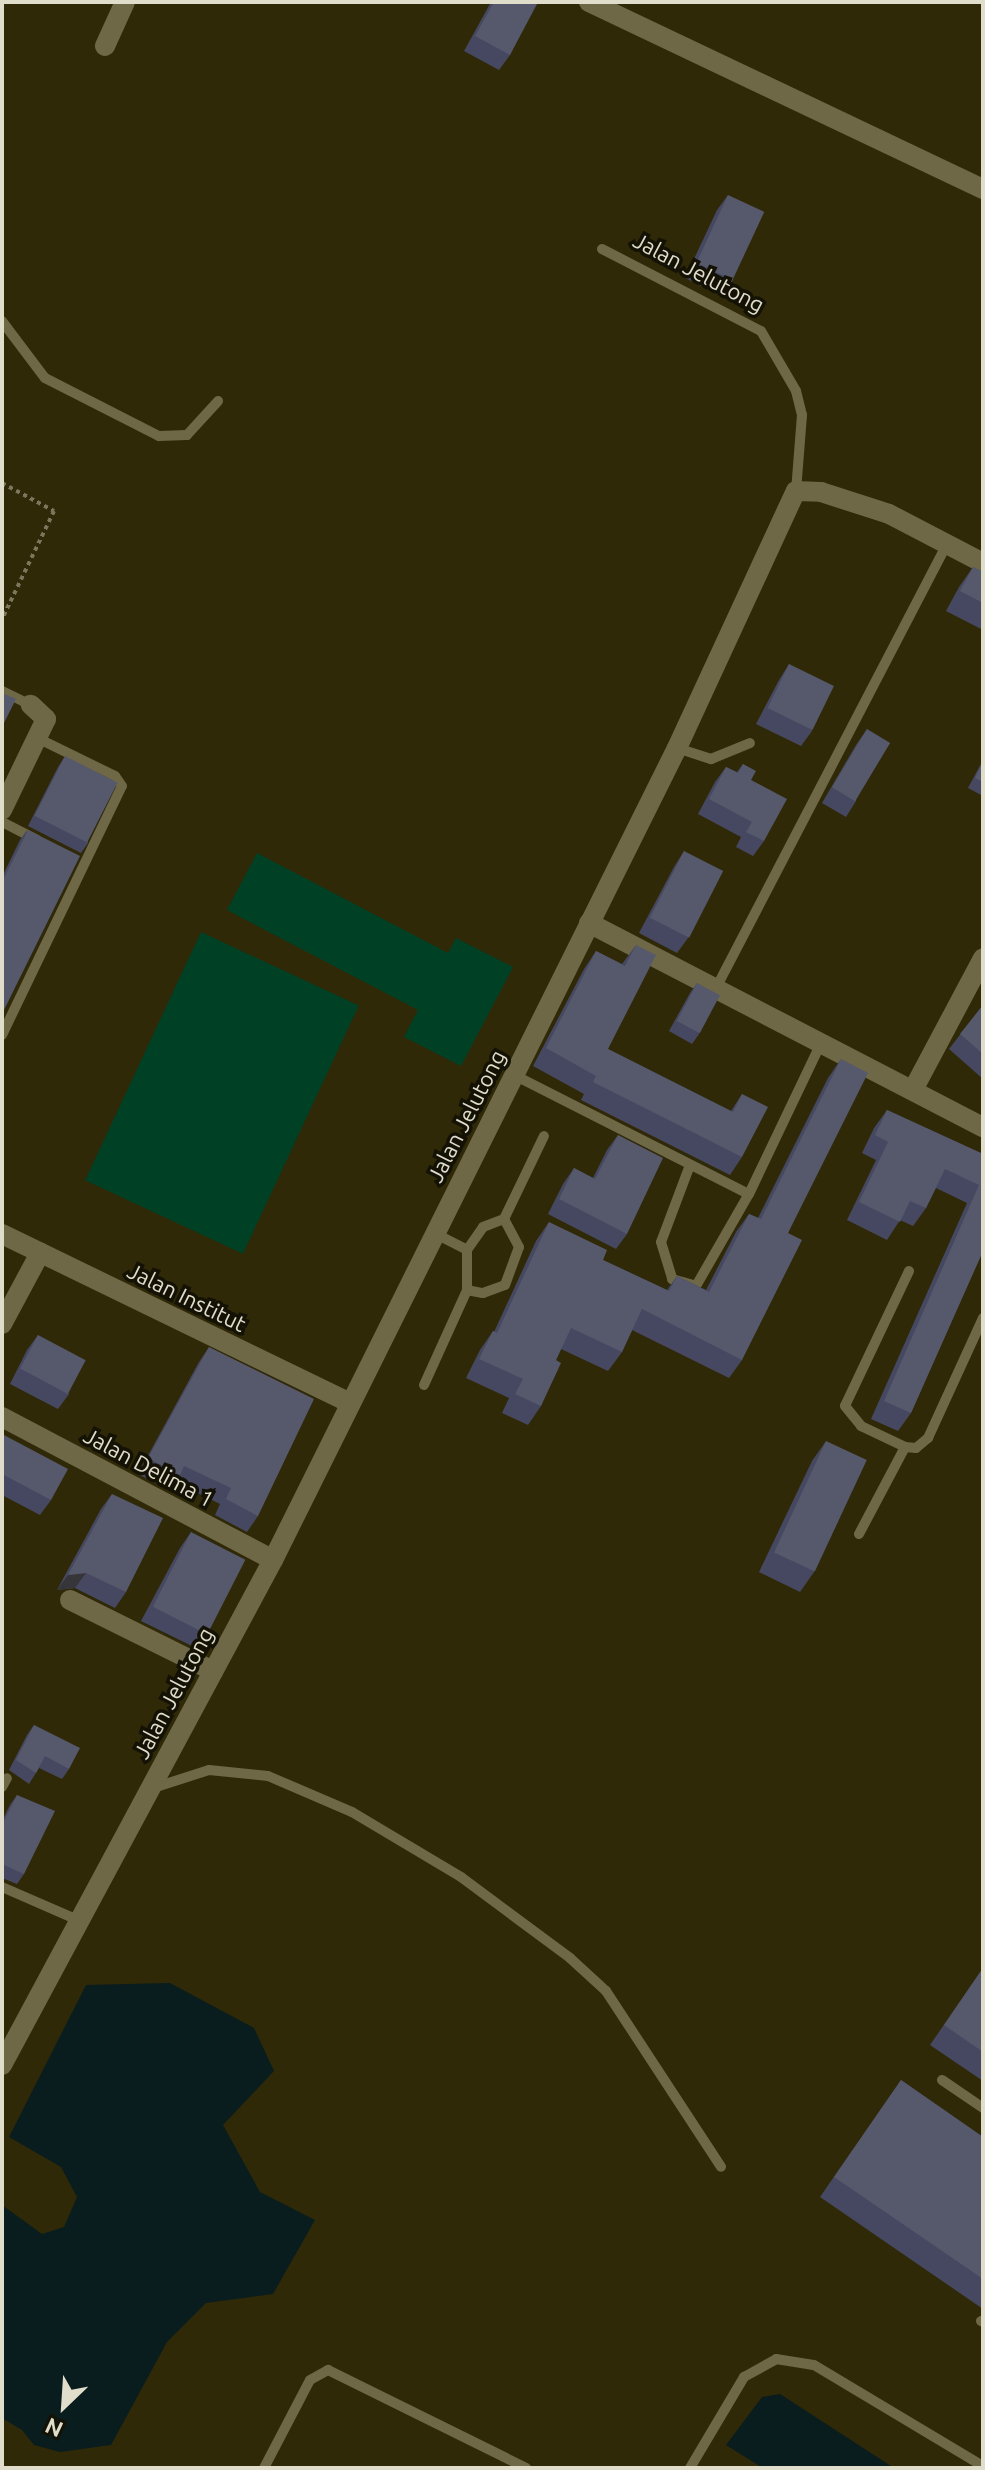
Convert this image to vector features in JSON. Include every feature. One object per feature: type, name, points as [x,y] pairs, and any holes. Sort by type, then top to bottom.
[{"type":"street","points":[[105,46],[125,2]]},
{"type":"street","points":[[589,2],[983,189]]},
{"type":"street","points":[[796,491],[844,498],[983,563]]},
{"type":"street","name":"Jalan Jelutong","points":[[2,2065],[273,1560],[433,1232],[677,748],[796,491]]},
{"type":"street","points":[[2,810],[45,715],[31,705]]},
{"type":"street","points":[[589,923],[820,1045],[914,1088],[983,1127]]},
{"type":"street","points":[[914,1088],[983,958]]},
{"type":"street","name":"Jalan Institut","points":[[2,1234],[350,1403]]},
{"type":"street","points":[[2,1324],[20,1307],[40,1253]]},
{"type":"street","name":"Jalan Delima 1","points":[[2,1417],[273,1560]]},
{"type":"street","points":[[70,1600],[213,1671]]},
{"type":"lane","name":"Jalan Jelutong","points":[[602,249],[735,314],[761,331],[796,391],[802,415],[796,491]]},
{"type":"lane","points":[[2,321],[45,378],[159,436],[187,435],[218,401]]},
{"type":"lane","points":[[715,990],[947,544]]},
{"type":"lane","points":[[2,691],[31,705]]},
{"type":"lane","points":[[2,1035],[120,792],[120,780],[37,738]]},
{"type":"lane","points":[[677,748],[711,759],[750,743]]},
{"type":"lane","points":[[2,822],[44,843]]},
{"type":"lane","points":[[72,857],[85,864]]},
{"type":"lane","points":[[690,1165],[662,1231],[672,1279],[680,1285],[701,1282],[749,1194],[820,1045]]},
{"type":"lane","points":[[514,1075],[749,1194]]},
{"type":"lane","points":[[424,1385],[467,1290],[467,1250],[483,1227],[504,1219],[544,1136]]},
{"type":"lane","points":[[467,1290],[483,1293],[505,1285],[519,1247],[504,1219]]},
{"type":"lane","points":[[433,1232],[467,1250]]},
{"type":"lane","points":[[909,1271],[845,1406],[861,1426],[905,1447],[916,1448],[928,1438],[983,1318]]},
{"type":"lane","points":[[859,1534],[905,1447]]},
{"type":"lane","points":[[149,1789],[209,1770],[268,1776],[352,1812],[461,1877],[570,1958],[606,1991],[721,2167]]},
{"type":"lane","points":[[2,1887],[78,1920]]},
{"type":"lane","points":[[942,2080],[983,2108]]},
{"type":"lane","points":[[690,2468],[744,2377],[776,2359],[814,2365],[983,2466]]},
{"type":"lane","points":[[264,2468],[310,2380],[328,2370],[526,2468]]},
{"type":"path","points":[[2,483],[54,511],[2,619]]},
{"type":"green space","points":[[257,853],[448,953],[456,938],[513,967],[461,1066],[404,1037],[418,1010],[227,910]]},
{"type":"green space","points":[[201,932],[359,1006],[243,1254],[85,1180]]},
{"type":"shaded area","points":[[170,1983],[254,2028],[274,2071],[223,2125],[260,2192],[315,2220],[273,2294],[206,2303],[167,2342],[111,2445],[60,2452],[34,2445],[22,2430],[2,2418],[2,2205],[42,2234],[64,2227],[77,2197],[61,2167],[9,2137],[86,1985]]},
{"type":"shaded area","points":[[780,2394],[894,2468],[763,2468],[726,2445],[762,2397]]},
{"type":"building","points":[[494,2],[537,4],[510,55],[475,36]]},
{"type":"building","points":[[728,195],[764,212],[733,280],[696,263]]},
{"type":"building","points":[[973,567],[983,572],[983,603],[960,591]]},
{"type":"building","points":[[789,664],[834,686],[812,730],[768,708]]},
{"type":"building","points":[[2,693],[16,699],[2,727]]},
{"type":"building","points":[[867,729],[890,743],[855,801],[832,787]]},
{"type":"building","points":[[65,756],[118,783],[87,842],[35,816]]},
{"type":"building","points":[[983,761],[983,782],[975,778]]},
{"type":"building","points":[[743,764],[756,771],[751,780],[787,799],[764,841],[746,832],[752,822],[709,799],[726,767],[738,773]]},
{"type":"building","points":[[28,830],[80,856],[2,1014],[2,882]]},
{"type":"building","points":[[684,851],[723,871],[689,938],[650,918]]},
{"type":"building","points":[[636,945],[656,955],[608,1049],[733,1112],[742,1094],[768,1107],[742,1157],[593,1082],[596,1076],[546,1048],[596,951],[625,966]]},
{"type":"building","points":[[697,983],[720,995],[700,1033],[677,1021]]},
{"type":"building","points":[[983,1005],[983,1054],[960,1034]]},
{"type":"building","points":[[841,1059],[868,1073],[788,1233],[802,1240],[742,1360],[642,1309],[622,1352],[571,1328],[556,1360],[561,1363],[541,1406],[515,1394],[523,1379],[479,1359],[493,1331],[497,1333],[549,1222],[607,1250],[603,1260],[669,1291],[677,1276],[709,1292],[749,1214],[761,1219]]},
{"type":"building","points":[[887,1110],[983,1154],[983,1251],[911,1413],[884,1401],[979,1185],[945,1169],[926,1208],[910,1201],[900,1222],[859,1202],[888,1142],[875,1135]]},
{"type":"building","points":[[618,1135],[663,1158],[627,1234],[559,1199],[574,1168],[595,1179]]},
{"type":"building","points":[[38,1335],[86,1360],[68,1394],[20,1369]]},
{"type":"building","points":[[209,1347],[314,1399],[258,1516],[226,1499],[231,1488],[184,1466],[180,1475],[148,1458]]},
{"type":"building","points":[[2,1434],[68,1469],[51,1500],[2,1474]]},
{"type":"building","points":[[826,1441],[867,1460],[815,1571],[774,1552]]},
{"type":"building","points":[[112,1494],[163,1518],[126,1592],[86,1573],[68,1575]]},
{"type":"building","points":[[191,1532],[245,1560],[207,1635],[153,1607]]},
{"type":"building","points":[[34,1725],[80,1748],[69,1769],[45,1756],[36,1773],[16,1760]]},
{"type":"building","points":[[17,1795],[55,1811],[24,1874],[2,1864],[2,1825]]},
{"type":"building","points":[[983,1968],[983,2052],[944,2025]]},
{"type":"building","points":[[901,2080],[983,2137],[983,2279],[834,2177]]}]
